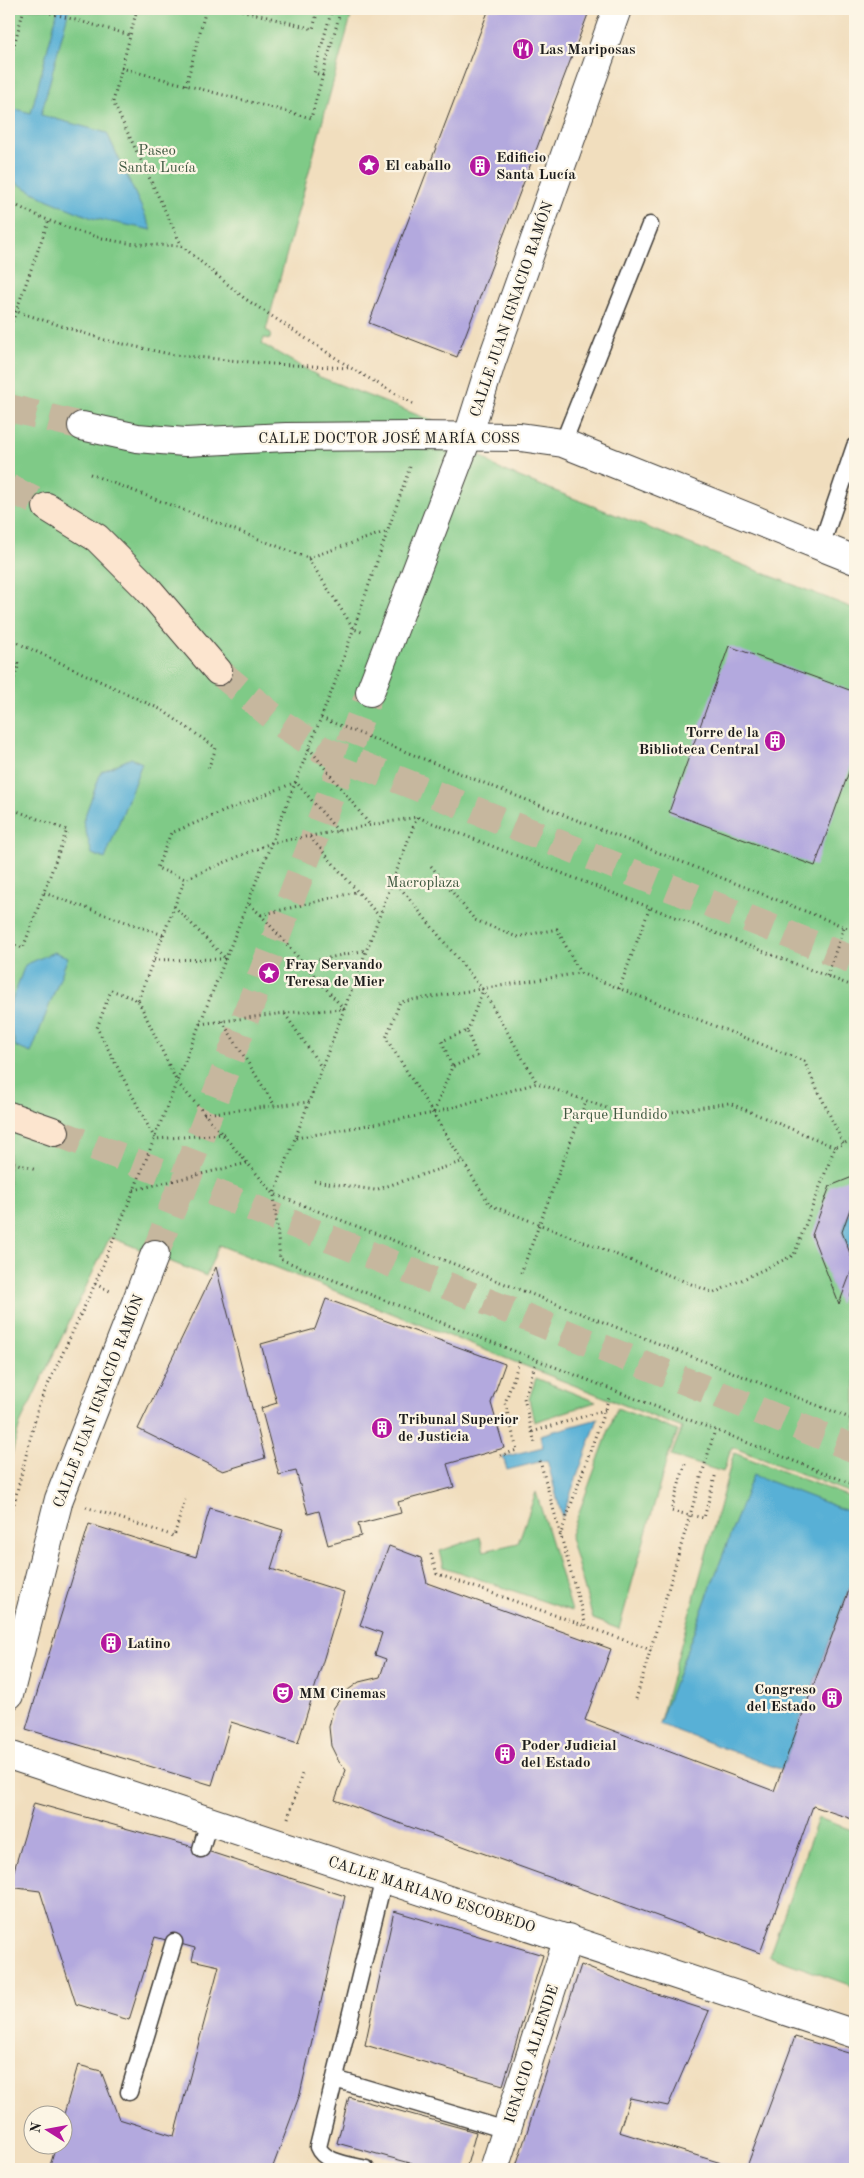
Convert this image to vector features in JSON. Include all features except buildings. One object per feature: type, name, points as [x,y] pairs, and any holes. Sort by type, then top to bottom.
[{"type":"main road","points":[[47,507],[97,538],[147,588],[218,671]]},
{"type":"main road","points":[[9,1116],[55,1132]]},
{"type":"street","name":"CALLE JUAN IGNACIO RAMÓN","points":[[370,692],[468,436],[491,363],[617,9]]},
{"type":"street","name":"CALLE DOCTOR JOSÉ MARÍA COSS","points":[[82,426],[137,438],[185,442],[286,437],[468,436],[520,437],[563,443],[855,560]]},
{"type":"street","name":"CALLE JUAN IGNACIO RAMÓN","points":[[9,1695],[59,1499],[155,1254]]},
{"type":"street","name":"CALLE MARIANO ESCOBEDO","points":[[9,1755],[855,2034]]},
{"type":"street","name":"IGNACIO ALLENDE","points":[[494,2169],[568,1938]]},
{"type":"lane","points":[[563,443],[650,225]]},
{"type":"lane","points":[[821,546],[855,446]]},
{"type":"lane","points":[[201,1849],[209,1821]]},
{"type":"lane","points":[[366,2169],[328,2159],[320,2152],[318,2147],[384,1878]]},
{"type":"lane","points":[[129,2092],[174,1942]]},
{"type":"lane","points":[[335,2079],[506,2130]]},
{"type":"path","points":[[9,63],[24,9]]},
{"type":"path","points":[[36,9],[130,35]]},
{"type":"path","points":[[137,9],[113,102],[182,246],[244,298],[351,368],[421,408]]},
{"type":"path","points":[[186,85],[206,9]]},
{"type":"path","points":[[238,9],[312,29],[318,9]]},
{"type":"path","points":[[323,76],[314,73],[332,9]]},
{"type":"path","points":[[121,68],[311,118],[341,9]]},
{"type":"path","points":[[9,202],[48,222],[85,235],[128,243],[182,246]]},
{"type":"path","points":[[9,331],[48,222]]},
{"type":"path","points":[[9,309],[106,340],[174,355],[272,364],[351,368]]},
{"type":"path","points":[[9,1524],[39,1404],[95,1284],[134,1190],[296,782],[354,628],[421,436]]},
{"type":"path","points":[[90,474],[308,558],[354,628]]},
{"type":"path","points":[[308,558],[388,531]]},
{"type":"path","points":[[9,639],[162,710],[216,748],[208,769]]},
{"type":"path","points":[[9,659],[20,664],[9,693]]},
{"type":"path","points":[[321,718],[855,931]]},
{"type":"path","points":[[309,748],[370,825]]},
{"type":"path","points":[[296,782],[338,831]]},
{"type":"path","points":[[296,782],[171,833],[157,868],[185,879],[271,843],[417,817],[855,987]]},
{"type":"path","points":[[9,808],[67,830],[23,948],[9,943]]},
{"type":"path","points":[[417,817],[274,1194],[280,1259],[855,1485]]},
{"type":"path","points":[[310,836],[356,892],[380,916]]},
{"type":"path","points":[[431,866],[475,920],[517,937],[557,929],[580,973]]},
{"type":"path","points":[[138,1000],[185,879]]},
{"type":"path","points":[[394,880],[483,990],[538,1083]]},
{"type":"path","points":[[262,916],[356,892]]},
{"type":"path","points":[[44,893],[163,935]]},
{"type":"path","points":[[248,903],[262,916],[344,1009]]},
{"type":"path","points":[[174,906],[226,959]]},
{"type":"path","points":[[619,989],[650,907]]},
{"type":"path","points":[[827,976],[844,927]]},
{"type":"path","points":[[303,963],[367,950]]},
{"type":"path","points":[[154,960],[226,959]]},
{"type":"path","points":[[835,1146],[794,1255],[714,1293],[490,1205],[434,1112],[386,1038],[400,1002],[580,973],[804,1061],[843,1144]]},
{"type":"path","points":[[154,1139],[97,1028],[111,990],[138,1000],[177,1082],[274,1194],[855,1420]]},
{"type":"path","points":[[434,1112],[452,1067],[442,1041],[466,1031],[483,990]]},
{"type":"path","points":[[200,1024],[344,1009]]},
{"type":"path","points":[[285,1014],[322,1068]]},
{"type":"path","points":[[222,1021],[276,1106]]},
{"type":"path","points":[[452,1067],[477,1056],[466,1031]]},
{"type":"path","points":[[296,1138],[434,1112],[538,1083],[634,1118],[729,1103],[835,1146],[855,1138]]},
{"type":"path","points":[[521,1273],[586,1101]]},
{"type":"path","points":[[204,1114],[309,1102]]},
{"type":"path","points":[[154,1139],[224,1134]]},
{"type":"path","points":[[9,1161],[36,1170]]},
{"type":"path","points":[[314,1181],[375,1190],[464,1162]]},
{"type":"path","points":[[134,1190],[248,1163]]},
{"type":"path","points":[[500,1456],[517,1450],[505,1403],[520,1359]]},
{"type":"path","points":[[535,1365],[524,1398],[535,1443]]},
{"type":"path","points":[[560,1537],[610,1395]]},
{"type":"path","points":[[532,1432],[606,1410]]},
{"type":"path","points":[[636,1699],[715,1430]]},
{"type":"path","points":[[540,1461],[586,1626]]},
{"type":"path","points":[[685,1464],[672,1511],[704,1518],[716,1473]]},
{"type":"path","points":[[59,1499],[174,1536],[185,1500]]},
{"type":"path","points":[[431,1554],[437,1574],[650,1650]]},
{"type":"path","points":[[287,1820],[303,1771]]},
{"type":"green space","name":"Macroplaza","points":[[9,9],[353,9],[266,330],[271,333],[270,339],[264,338],[262,344],[320,377],[433,421],[499,469],[855,609],[855,1495],[732,1447],[723,1472],[671,1456],[682,1428],[219,1245],[206,1276],[110,1237],[20,1424],[9,1465]]},
{"type":"green space","points":[[536,1378],[596,1402],[534,1422],[529,1399]]},
{"type":"green space","points":[[617,1408],[678,1431],[667,1459],[619,1629],[593,1619],[570,1537]]},
{"type":"green space","points":[[734,1453],[855,1499],[855,1514],[753,1476],[659,1724]]},
{"type":"green space","points":[[536,1492],[572,1611],[444,1567],[440,1551],[480,1537],[484,1551],[518,1543]]},
{"type":"green space","points":[[818,1818],[855,1831],[855,1987],[769,1956]]},
{"type":"water","points":[[58,9],[69,9],[41,115],[107,133],[152,230],[92,218],[46,199],[9,179],[9,112],[15,109],[31,113]]},
{"type":"water","points":[[131,758],[142,763],[105,859],[92,854],[83,821],[101,772]]},
{"type":"water","points":[[54,952],[68,957],[31,1053],[16,1047],[9,1022],[9,1008],[25,965]]},
{"type":"water","points":[[855,1205],[855,1296],[844,1291],[854,1264],[842,1232],[851,1206]]},
{"type":"water","points":[[855,1303],[855,1337],[848,1320]]},
{"type":"water","points":[[598,1419],[562,1517],[547,1460],[507,1470],[503,1457],[543,1447],[540,1435]]},
{"type":"water","points":[[753,1475],[855,1514],[855,1573],[782,1770],[659,1724]]},
{"type":"tunnel","points":[[9,408],[82,426]]},
{"type":"tunnel","points":[[9,488],[47,507]]},
{"type":"tunnel","points":[[218,671],[282,724],[321,749],[855,961]]},
{"type":"tunnel","points":[[155,1254],[370,692]]},
{"type":"tunnel","points":[[55,1132],[183,1180],[855,1449]]},
{"type":"place","name":"Las Mariposas","points":[[523,49]]},
{"type":"place","name":"El caballo","points":[[369,165]]},
{"type":"place","name":"Edificio Santa Lucía","points":[[480,166]]},
{"type":"place","name":"Torre de la Biblioteca Central","points":[[775,741]]},
{"type":"place","name":"Fray Servando Teresa de Mier","points":[[269,973]]},
{"type":"place","name":"Tribunal Superior de Justicia","points":[[382,1428]]},
{"type":"place","name":"Latino","points":[[111,1643]]},
{"type":"place","name":"MM Cinemas","points":[[283,1693]]},
{"type":"place","name":"Congreso del Estado","points":[[832,1698]]},
{"type":"place","name":"Poder Judicial del Estado","points":[[505,1754]]},
{"type":"park label","name":"Paseo Santa Lucía","points":[[157,158]]},
{"type":"park label","name":"Parque Hundido","points":[[615,1114]]}]
